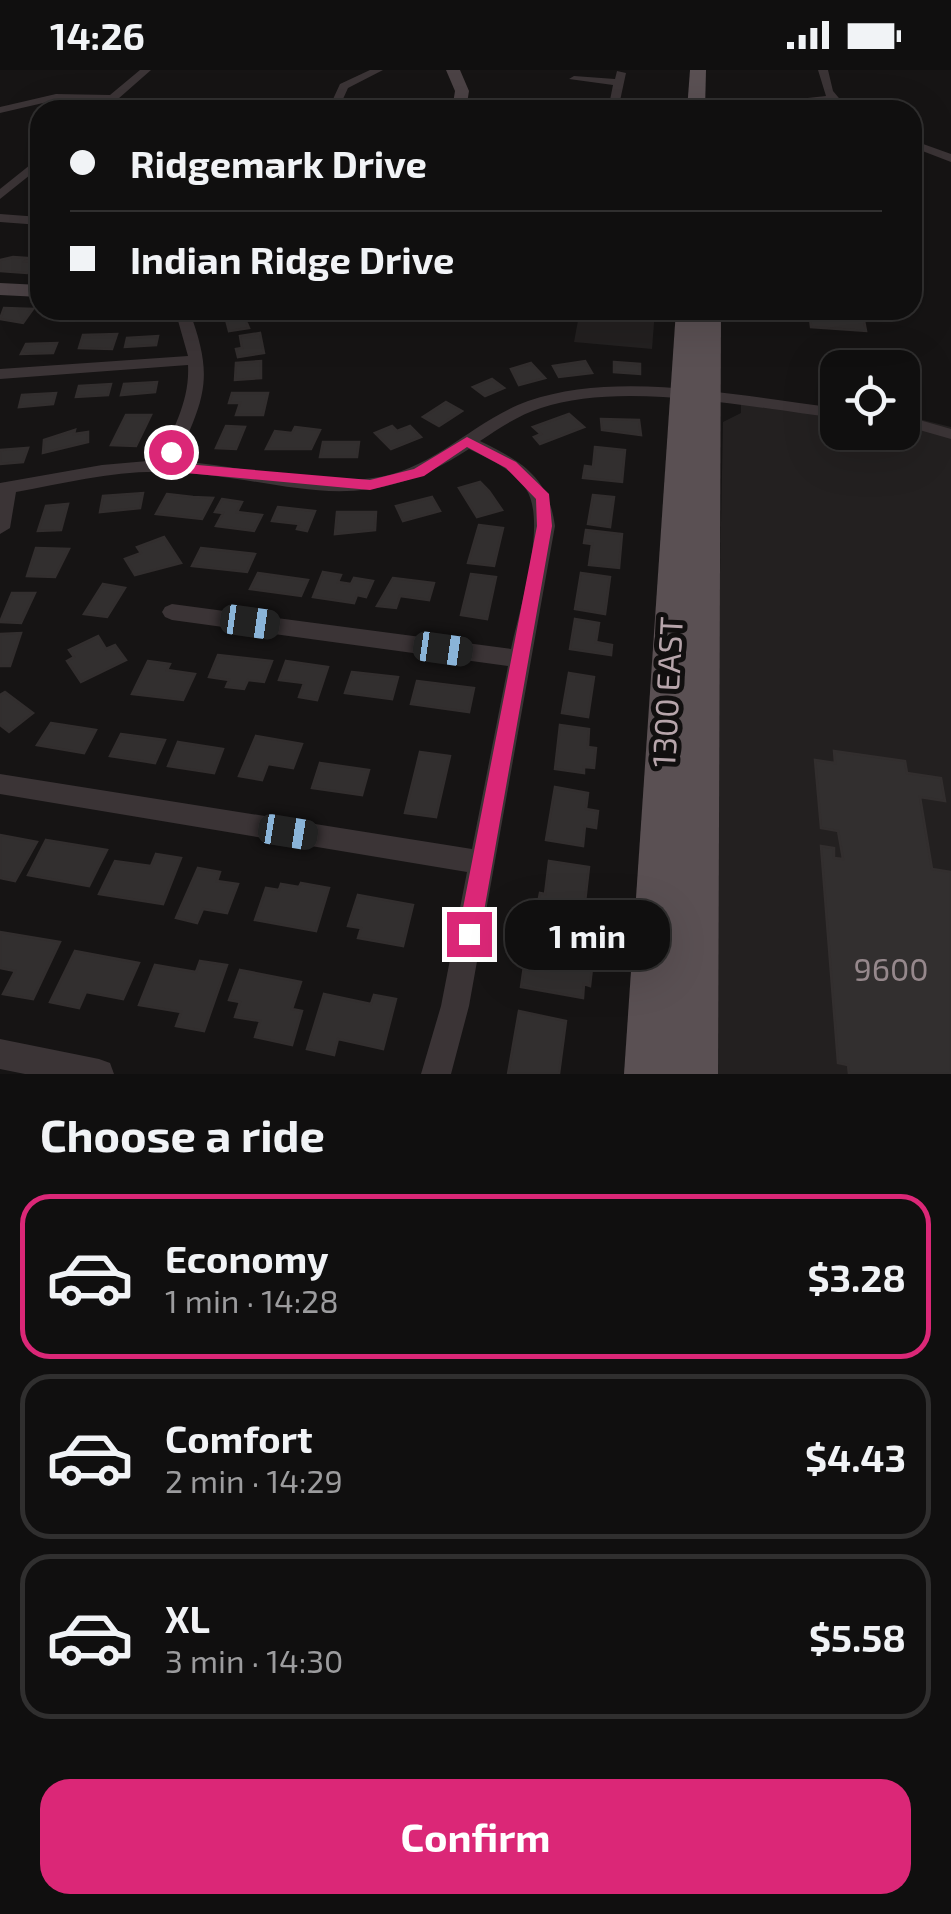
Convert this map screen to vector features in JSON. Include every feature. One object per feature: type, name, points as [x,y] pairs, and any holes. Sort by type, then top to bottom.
[{"type":"main road","points":[[696,100],[698,70]]},
{"type":"main road","points":[[710,100],[712,70]]},
{"type":"main road","name":"1300 EAST","points":[[689,320],[695,399],[694,1074]]},
{"type":"main road","name":"1300 EAST","points":[[648,1074],[695,399],[707,320]]},
{"type":"street","points":[[112,100],[146,70]]},
{"type":"street","points":[[338,100],[344,86],[378,70]]},
{"type":"street","points":[[453,70],[462,91],[461,100]]},
{"type":"street","points":[[819,100],[832,99],[822,70]]},
{"type":"street","points":[[574,79],[620,76]]},
{"type":"street","points":[[40,100],[56,96],[114,98]]},
{"type":"street","points":[[0,110],[30,102]]},
{"type":"street","points":[[922,146],[951,158]]},
{"type":"street","points":[[0,195],[30,170]]},
{"type":"street","points":[[0,218],[30,220]]},
{"type":"street","points":[[0,290],[30,291]]},
{"type":"street","points":[[164,466],[188,415],[199,360],[185,320]]},
{"type":"street","points":[[0,374],[199,360]]},
{"type":"street","points":[[0,528],[4,488],[96,470],[164,466],[370,485],[419,472],[506,415],[556,399],[612,394],[820,411]]},
{"type":"street","points":[[920,425],[951,434]]},
{"type":"street","points":[[436,1074],[483,863],[545,526],[544,498],[511,465],[467,441]]},
{"type":"street","points":[[172,612],[520,659]]},
{"type":"street","points":[[0,784],[483,863]]},
{"type":"street","points":[[0,1054],[99,1074]]},
{"type":"shaded area","points":[[578,320],[654,320],[652,349],[574,342]]},
{"type":"shaded area","points":[[741,399],[820,406],[820,450],[920,450],[920,419],[951,427],[951,1074],[710,1074],[723,422],[741,413]]},
{"type":"building","points":[[28,258],[25,261],[30,261],[30,270],[27,273],[0,271],[0,260]]},
{"type":"building","points":[[4,308],[30,309],[23,323],[0,319]]},
{"type":"building","points":[[226,320],[253,320],[246,321],[249,328],[229,331]]},
{"type":"building","points":[[810,320],[864,320],[866,331],[811,327]]},
{"type":"building","points":[[260,333],[264,353],[238,357],[236,349],[242,348],[240,336]]},
{"type":"building","points":[[117,334],[112,349],[79,348],[83,335]]},
{"type":"building","points":[[158,336],[156,345],[125,347],[127,338]]},
{"type":"building","points":[[57,343],[53,353],[21,354],[26,344]]},
{"type":"building","points":[[261,361],[261,378],[235,380],[236,363]]},
{"type":"building","points":[[585,361],[592,373],[559,377],[553,366]]},
{"type":"building","points":[[614,362],[640,364],[640,374],[614,372]]},
{"type":"building","points":[[531,363],[545,378],[519,385],[511,369]]},
{"type":"building","points":[[492,379],[504,388],[485,396],[473,387]]},
{"type":"building","points":[[157,382],[155,392],[121,395],[124,384]]},
{"type":"building","points":[[111,384],[108,395],[76,397],[79,386]]},
{"type":"building","points":[[56,393],[53,404],[19,407],[22,395]]},
{"type":"building","points":[[232,393],[268,393],[263,415],[236,415],[240,403],[229,403]]},
{"type":"building","points":[[446,402],[462,411],[439,426],[423,417]]},
{"type":"building","points":[[569,414],[584,427],[540,444],[534,437],[541,434],[533,427]]},
{"type":"building","points":[[126,415],[151,415],[136,446],[111,445]]},
{"type":"building","points":[[601,419],[639,420],[641,435],[602,430]]},
{"type":"building","points":[[226,426],[245,427],[236,449],[216,448]]},
{"type":"building","points":[[392,426],[397,431],[410,426],[421,437],[391,449],[375,433]]},
{"type":"building","points":[[295,427],[320,430],[311,449],[266,449],[275,431],[292,433]]},
{"type":"building","points":[[75,430],[74,434],[88,432],[88,442],[43,453],[44,440]]},
{"type":"building","points":[[323,442],[359,442],[357,457],[320,457]]},
{"type":"building","points":[[595,447],[625,450],[622,482],[583,478],[585,466],[593,467]]},
{"type":"building","points":[[28,448],[23,462],[0,464],[0,450]]},
{"type":"building","points":[[480,482],[502,510],[477,517],[459,488]]},
{"type":"building","points":[[143,493],[140,508],[100,512],[103,496]]},
{"type":"building","points":[[167,494],[213,498],[202,519],[156,514]]},
{"type":"building","points":[[593,495],[614,497],[610,527],[588,524]]},
{"type":"building","points":[[432,497],[440,511],[403,521],[396,506]]},
{"type":"building","points":[[222,499],[242,502],[237,512],[262,515],[254,531],[216,526],[223,513],[215,512]]},
{"type":"building","points":[[68,504],[61,530],[38,531],[46,506]]},
{"type":"building","points":[[278,507],[315,511],[307,531],[297,529],[299,524],[272,521]]},
{"type":"building","points":[[337,512],[376,512],[375,530],[335,534]]},
{"type":"building","points":[[479,525],[503,528],[494,566],[468,563]]},
{"type":"building","points":[[586,530],[622,534],[619,568],[589,565],[592,544],[584,543]]},
{"type":"building","points":[[164,537],[181,563],[135,575],[125,559],[141,553],[137,547]]},
{"type":"building","points":[[36,548],[69,549],[55,577],[27,576]]},
{"type":"building","points":[[201,548],[255,554],[247,572],[192,566]]},
{"type":"building","points":[[323,572],[341,575],[338,582],[351,584],[354,578],[373,581],[366,597],[357,595],[354,603],[313,597]]},
{"type":"building","points":[[258,573],[308,580],[301,596],[250,589]]},
{"type":"building","points":[[581,573],[610,577],[605,614],[575,609]]},
{"type":"building","points":[[471,574],[496,577],[487,619],[461,615]]},
{"type":"building","points":[[393,578],[434,583],[429,600],[400,596],[396,608],[377,606]]},
{"type":"building","points":[[103,584],[125,588],[107,617],[84,614]]},
{"type":"building","points":[[12,593],[35,593],[21,623],[0,622]]},
{"type":"building","points":[[575,619],[599,623],[596,642],[612,645],[611,655],[570,649]]},
{"type":"building","points":[[21,633],[10,666],[0,666],[0,634]]},
{"type":"building","points":[[98,636],[106,649],[115,645],[126,660],[81,682],[67,661],[74,657],[69,650]]},
{"type":"building","points":[[218,655],[272,661],[264,682],[248,680],[244,689],[226,687],[229,680],[209,677]]},
{"type":"building","points":[[148,661],[170,664],[167,670],[195,674],[183,700],[132,694]]},
{"type":"building","points":[[286,661],[328,667],[317,700],[299,697],[304,683],[279,680]]},
{"type":"building","points":[[352,672],[398,677],[392,699],[345,693]]},
{"type":"building","points":[[569,673],[594,677],[588,717],[562,713]]},
{"type":"building","points":[[417,681],[474,688],[469,712],[411,704]]},
{"type":"building","points":[[5,692],[33,713],[9,732],[0,725],[0,695]]},
{"type":"building","points":[[51,723],[96,730],[84,753],[37,745]]},
{"type":"building","points":[[560,725],[589,729],[588,747],[596,748],[594,768],[584,767],[584,773],[555,769]]},
{"type":"building","points":[[121,734],[165,740],[155,763],[110,756]]},
{"type":"building","points":[[256,736],[302,744],[293,768],[268,764],[262,780],[239,776]]},
{"type":"building","points":[[178,742],[223,749],[214,773],[168,766]]},
{"type":"building","points":[[834,751],[905,761],[907,773],[941,778],[945,801],[920,797],[932,869],[951,872],[951,1074],[849,1074],[848,1065],[838,1063],[821,846],[834,848],[834,858],[843,859],[838,831],[821,828],[815,760],[835,763]]},
{"type":"building","points":[[420,752],[450,756],[436,817],[405,813]]},
{"type":"building","points":[[320,763],[369,770],[362,795],[312,788]]},
{"type":"building","points":[[555,787],[588,793],[586,809],[598,811],[596,828],[585,826],[583,846],[546,840]]},
{"type":"building","points":[[0,835],[37,842],[15,881],[0,878]]},
{"type":"building","points":[[46,840],[107,850],[89,886],[28,875]]},
{"type":"building","points":[[156,854],[181,858],[163,904],[99,894],[115,861],[151,866]]},
{"type":"building","points":[[549,861],[589,867],[584,911],[538,903],[540,893],[545,894]]},
{"type":"building","points":[[198,868],[220,872],[217,881],[238,884],[227,913],[203,909],[197,923],[176,918]]},
{"type":"building","points":[[301,883],[329,888],[316,931],[255,920],[266,888],[279,890],[281,884],[299,887]]},
{"type":"building","points":[[358,895],[413,905],[403,946],[358,938],[361,928],[348,926]]},
{"type":"building","points":[[550,929],[603,938],[601,960],[593,959],[590,986],[584,984],[583,998],[521,987],[526,952],[546,956]]},
{"type":"building","points":[[0,932],[60,942],[33,999],[3,994],[15,971],[0,968]]},
{"type":"building","points":[[75,951],[139,963],[123,999],[86,992],[79,1008],[50,1002]]},
{"type":"building","points":[[200,961],[227,965],[204,1031],[176,1026],[181,1012],[139,1005],[155,965],[196,972]]},
{"type":"building","points":[[240,970],[301,982],[292,1009],[302,1011],[292,1045],[255,1037],[260,1021],[235,1017],[240,1002],[229,1000]]},
{"type":"building","points":[[324,994],[371,1004],[374,995],[396,999],[383,1049],[338,1039],[334,1055],[307,1049]]},
{"type":"building","points":[[519,1011],[566,1021],[559,1074],[508,1074]]},
{"type":"route","points":[[171,452],[164,466],[370,485],[419,472],[467,441],[511,465],[544,498],[545,526],[469,934]]}]
